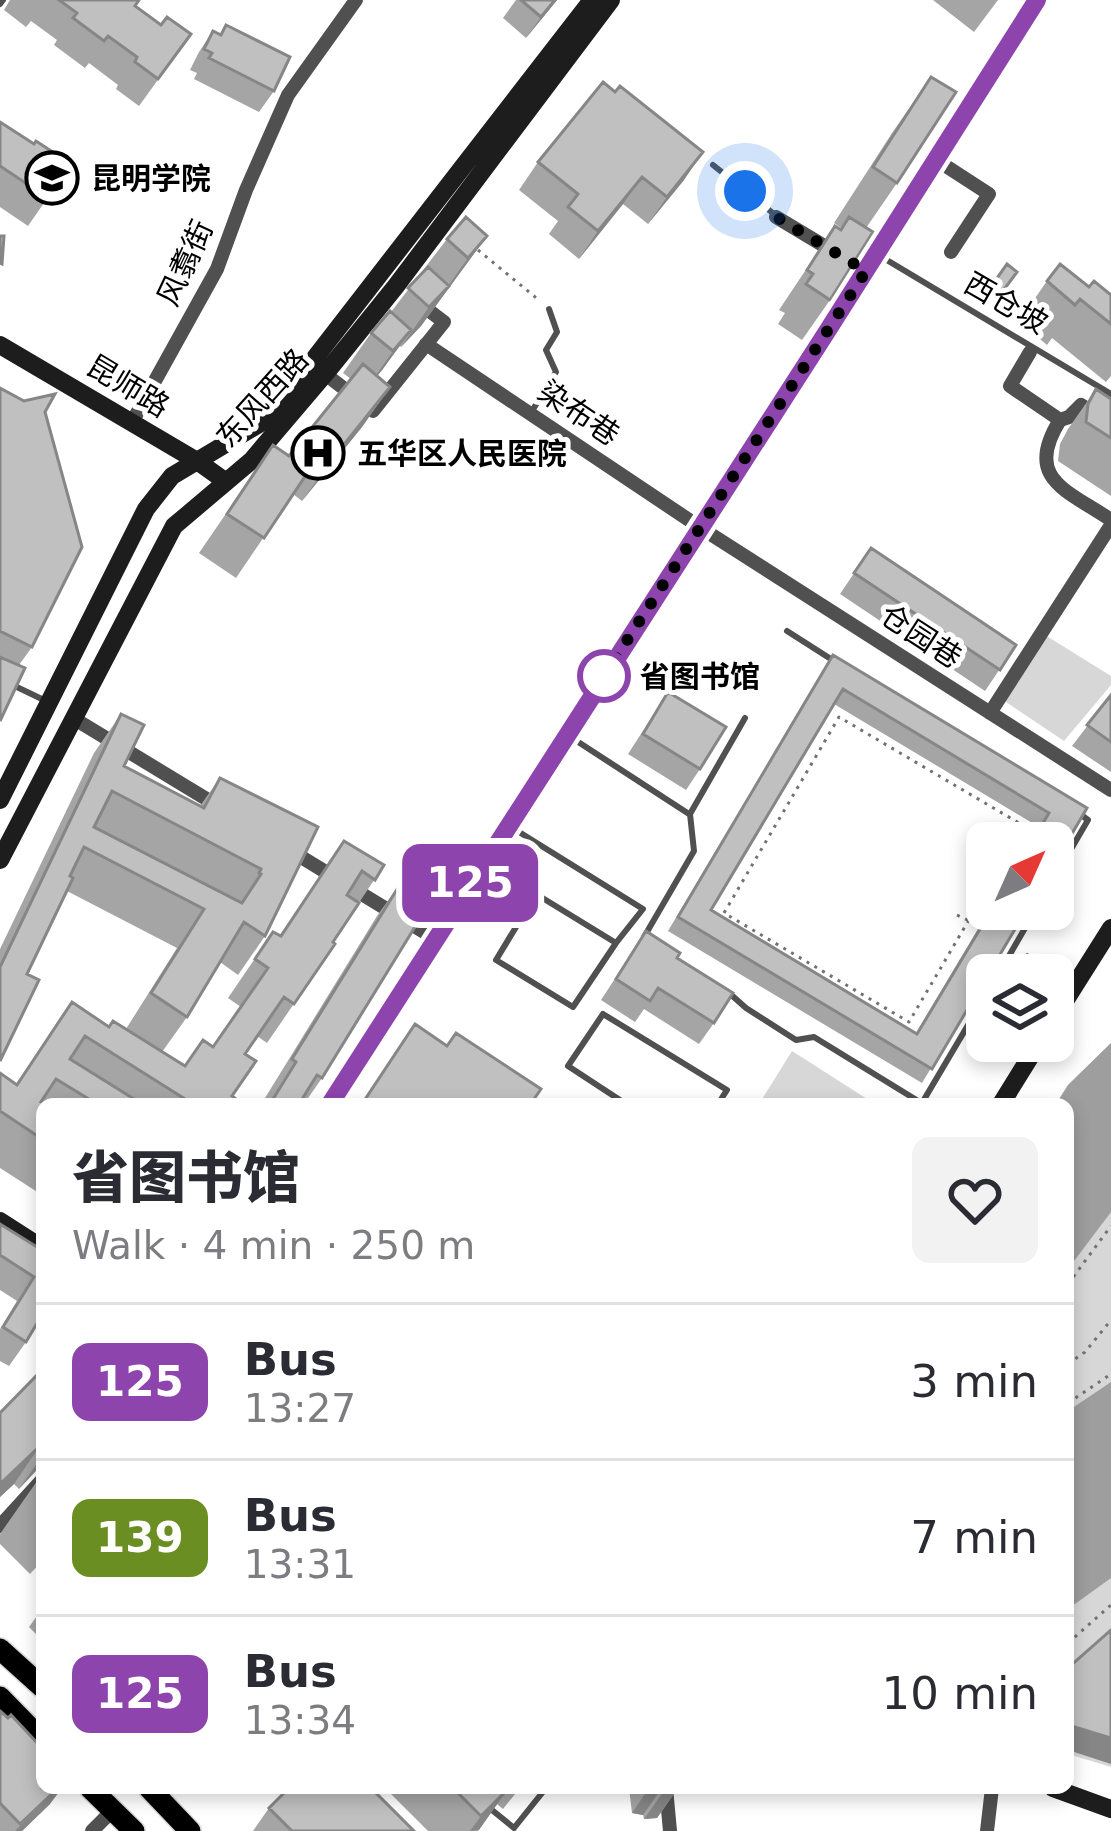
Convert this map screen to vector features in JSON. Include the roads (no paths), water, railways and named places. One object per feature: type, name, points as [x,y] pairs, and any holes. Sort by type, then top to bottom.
[{"type":"main road","name":"东风西路","points":[[388,280],[592,0]]},
{"type":"main road","name":"东风西路","points":[[0,860],[174,526],[251,461],[318,369],[611,0]]},
{"type":"main road","name":"昆师路","points":[[0,345],[225,481]]},
{"type":"main road","name":"东风西路","points":[[0,800],[146,509],[172,476],[259,424],[318,369]]},
{"type":"main road","points":[[1074,987],[1111,928]]},
{"type":"main road","points":[[1005,1098],[1027,1062]]},
{"type":"main road","points":[[0,1221],[36,1244]]},
{"type":"main road","points":[[0,1649],[36,1682]]},
{"type":"main road","points":[[0,1697],[36,1733]]},
{"type":"main road","points":[[96,1794],[134,1831]]},
{"type":"main road","points":[[155,1794],[190,1831]]},
{"type":"main road","points":[[1070,1794],[1111,1809]]},
{"type":"street","name":"风翥街","points":[[131,424],[217,269],[288,95],[356,0]]},
{"type":"street","points":[[334,1098],[1036,0]]},
{"type":"street","points":[[935,159],[989,194],[951,252]]},
{"type":"street","points":[[776,217],[866,271]]},
{"type":"street","points":[[318,369],[373,411],[426,344],[443,322],[388,280]]},
{"type":"street","name":"染布巷","points":[[426,344],[701,528]]},
{"type":"street","points":[[1030,352],[1010,386],[1060,420]]},
{"type":"street","points":[[990,713],[1111,523],[1057,484],[1047,470],[1044,454],[1049,437],[1060,420],[1081,405],[1111,424]]},
{"type":"street","name":"仓园巷","points":[[701,528],[1111,790]]},
{"type":"street","points":[[73,718],[234,816]]},
{"type":"street","points":[[274,840],[434,938]]},
{"type":"street","points":[[0,1526],[21,1514],[36,1490]]},
{"type":"street","points":[[667,1794],[670,1831]]},
{"type":"street","points":[[987,1831],[991,1794]]},
{"type":"street","points":[[92,1831],[113,1810]]},
{"type":"lane","points":[[713,165],[776,217]]},
{"type":"lane","name":"西仓坡","points":[[877,254],[1111,394]]},
{"type":"lane","points":[[530,413],[556,372],[546,350],[557,332],[549,308]]},
{"type":"lane","points":[[787,632],[847,669]]},
{"type":"lane","points":[[0,679],[50,702]]},
{"type":"lane","points":[[642,940],[694,851],[690,814],[745,718]]},
{"type":"lane","points":[[566,734],[690,814]]},
{"type":"lane","points":[[1068,807],[1088,820],[1074,844]]},
{"type":"lane","points":[[508,825],[643,909],[573,1007],[496,960],[536,895],[616,943]]},
{"type":"lane","points":[[716,985],[796,1040],[814,1036],[912,1098]]},
{"type":"lane","points":[[617,1098],[568,1066],[603,1014],[727,1090],[722,1098]]},
{"type":"lane","points":[[926,1098],[966,1029]]},
{"type":"lane","points":[[480,1800],[514,1828],[541,1794]]},
{"type":"place","name":"昆明学院","points":[[52,178]]},
{"type":"place","name":"五华区人民医院","points":[[318,453]]},
{"type":"place","name":"省图书馆","points":[[604,676]]}]
